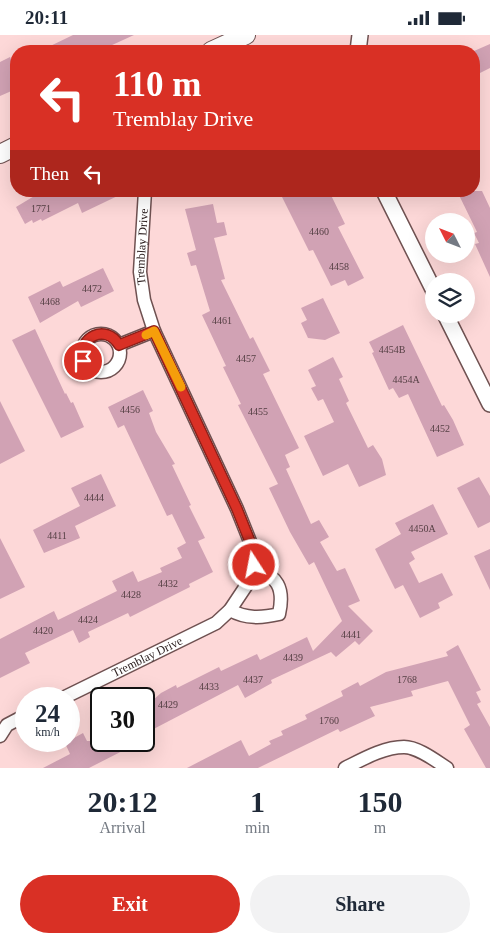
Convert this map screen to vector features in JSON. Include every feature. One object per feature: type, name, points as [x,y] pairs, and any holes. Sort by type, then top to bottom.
[{"type":"main road","points":[[224,45],[246,35]]},
{"type":"street","name":"Tremblay Drive","points":[[80,689],[216,623],[230,610],[248,583],[254,565],[253,549],[237,509],[154,331],[144,300],[140,271],[145,197]]},
{"type":"street","points":[[387,197],[425,273]]},
{"type":"street","points":[[450,323],[490,404]]},
{"type":"street","points":[[119,345],[154,331]]},
{"type":"street","points":[[230,610],[242,617],[279,614],[282,600],[280,587],[269,573],[254,565]]},
{"type":"street","points":[[2,727],[15,720]]},
{"type":"street","points":[[345,768],[374,754],[405,747],[426,755],[447,768]]},
{"type":"building","points":[[73,35],[134,35],[112,45],[52,45]]},
{"type":"building","points":[[490,44],[490,68],[480,73],[480,48]]},
{"type":"building","points":[[10,57],[10,92],[0,96],[0,62]]},
{"type":"building","points":[[480,191],[482,191],[490,208],[490,277],[475,244],[479,243],[475,233],[477,232],[475,228],[475,213],[468,213],[460,197],[480,197]]},
{"type":"building","points":[[33,197],[115,197],[82,213],[78,203],[42,221],[41,219],[33,223],[32,220],[25,224],[16,207]]},
{"type":"building","points":[[282,197],[332,197],[345,224],[338,227],[364,278],[348,286],[345,280],[331,286],[313,250],[309,251]]},
{"type":"building","points":[[213,204],[217,223],[224,222],[227,235],[214,238],[225,279],[221,280],[250,339],[253,337],[270,371],[263,374],[299,448],[285,455],[290,467],[286,469],[311,524],[319,520],[329,537],[320,542],[337,571],[345,568],[360,601],[348,606],[373,631],[359,645],[355,641],[336,657],[331,652],[271,680],[272,683],[245,698],[238,685],[155,728],[155,698],[161,693],[176,685],[177,688],[219,667],[221,671],[257,654],[260,660],[307,637],[313,651],[342,621],[314,562],[309,565],[290,532],[269,488],[278,484],[238,405],[241,404],[223,367],[226,366],[202,315],[210,311],[196,265],[191,266],[187,253],[196,250],[185,209]]},
{"type":"building","points":[[103,268],[114,291],[81,307],[78,301],[40,323],[28,297],[60,281],[63,287]]},
{"type":"building","points":[[323,298],[340,333],[325,340],[308,338],[301,323],[307,320],[301,308]]},
{"type":"building","points":[[403,325],[442,406],[444,405],[453,420],[464,445],[437,457],[408,394],[399,398],[393,388],[389,390],[369,342]]},
{"type":"building","points":[[35,329],[65,394],[71,403],[73,402],[84,427],[61,438],[12,340]]},
{"type":"building","points":[[333,357],[343,377],[339,379],[349,401],[346,403],[368,448],[373,445],[382,459],[386,475],[359,487],[348,464],[323,476],[304,436],[334,422],[323,399],[318,401],[311,388],[316,386],[308,370]]},
{"type":"building","points":[[143,390],[153,411],[149,413],[156,432],[175,464],[172,465],[205,538],[198,541],[213,572],[189,584],[190,587],[130,617],[128,613],[88,632],[90,637],[79,643],[73,630],[25,653],[30,663],[0,678],[0,639],[54,611],[58,620],[117,591],[112,581],[133,571],[138,582],[162,572],[160,568],[182,558],[177,548],[186,543],[172,514],[167,516],[124,425],[118,428],[108,407]]},
{"type":"building","points":[[0,401],[25,451],[0,464]]},
{"type":"building","points":[[101,474],[116,506],[75,526],[80,538],[44,553],[33,530],[80,506],[71,488]]},
{"type":"building","points":[[479,477],[490,496],[490,522],[478,528],[457,488]]},
{"type":"building","points":[[433,504],[448,534],[411,552],[415,559],[409,563],[419,583],[442,573],[453,595],[438,603],[440,608],[420,618],[403,585],[395,589],[375,549],[401,534],[395,523]]},
{"type":"building","points":[[0,538],[25,587],[0,599]]},
{"type":"building","points":[[490,549],[490,590],[474,556]]},
{"type":"building","points":[[458,645],[481,690],[476,692],[481,702],[477,704],[490,727],[490,768],[486,768],[464,729],[470,725],[448,681],[411,691],[413,696],[370,707],[375,716],[340,732],[338,729],[258,768],[187,768],[241,740],[249,756],[271,744],[269,741],[283,735],[281,731],[307,719],[305,715],[343,696],[341,691],[358,682],[360,686],[386,672],[448,656],[446,652]]},
{"type":"building","points":[[83,733],[87,741],[90,741],[90,752],[120,752],[89,768],[43,768],[70,754],[69,752],[80,752],[80,735]]},
{"type":"slow traffic","points":[[146,335],[154,331],[181,387]]},
{"type":"route","points":[[83,361],[82,348],[88,338],[93,335],[99,333],[111,336],[119,345],[154,331],[237,509],[253,549],[254,565]]}]
